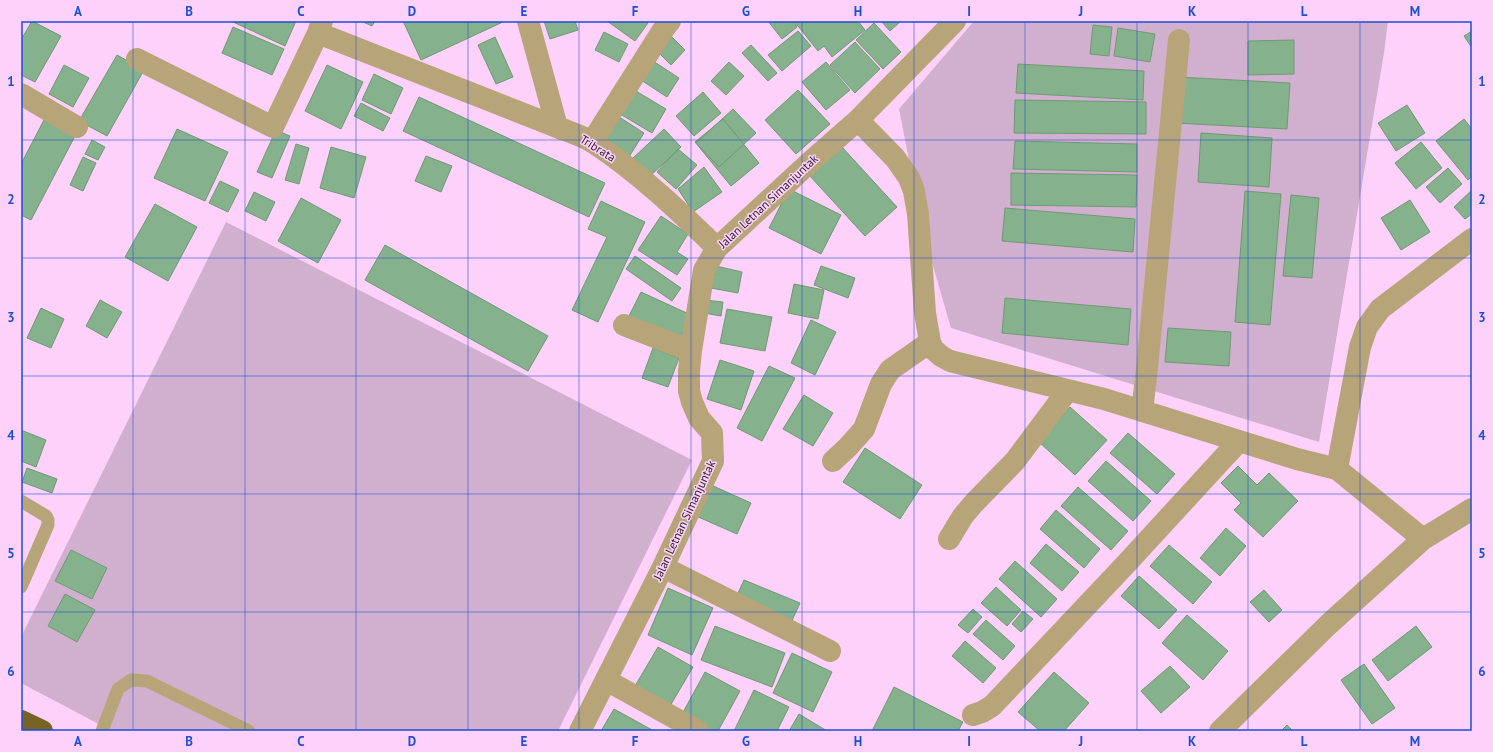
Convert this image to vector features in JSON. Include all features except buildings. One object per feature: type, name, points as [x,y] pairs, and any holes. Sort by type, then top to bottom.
[{"type":"highway","points":[[21,721],[42,731]]},
{"type":"street","points":[[528,21],[557,127]]},
{"type":"street","points":[[592,142],[670,21]]},
{"type":"street","name":"Jalan Letnan Simanjuntak","points":[[580,731],[663,567],[713,461],[712,433],[699,418],[689,391],[690,351],[704,270],[716,248],[858,120],[955,21]]},
{"type":"street","points":[[137,59],[273,127],[320,27]]},
{"type":"street","name":"Tribrata","points":[[320,27],[592,142],[645,181],[678,210],[716,248]]},
{"type":"street","points":[[1142,411],[1179,40]]},
{"type":"street","points":[[21,94],[77,127]]},
{"type":"street","points":[[858,120],[895,158],[909,178],[914,191],[918,214],[922,286],[930,342],[933,349],[940,356],[950,361],[1104,399],[1297,459],[1337,468],[1423,539]]},
{"type":"street","points":[[1337,468],[1360,347],[1367,327],[1380,309],[1472,240]]},
{"type":"street","points":[[624,325],[690,351]]},
{"type":"street","points":[[833,461],[864,429],[881,384],[890,370],[930,342]]},
{"type":"street","points":[[949,539],[963,516],[1015,461],[1068,390]]},
{"type":"street","points":[[973,715],[992,706],[1126,564],[1239,441]]},
{"type":"street","points":[[1220,731],[1329,624],[1423,539],[1472,509]]},
{"type":"street","points":[[663,567],[830,651]]},
{"type":"street","points":[[606,680],[698,731]]},
{"type":"lane","points":[[21,501],[46,516],[48,525],[21,587]]},
{"type":"lane","points":[[102,731],[118,689],[131,680],[147,681],[249,731]]},
{"type":"shaded area","points":[[974,21],[1388,21],[1384,53],[1319,442],[951,328],[923,231],[899,109]]},
{"type":"shaded area","points":[[226,222],[692,460],[558,731],[112,731],[21,683],[21,637]]}]
